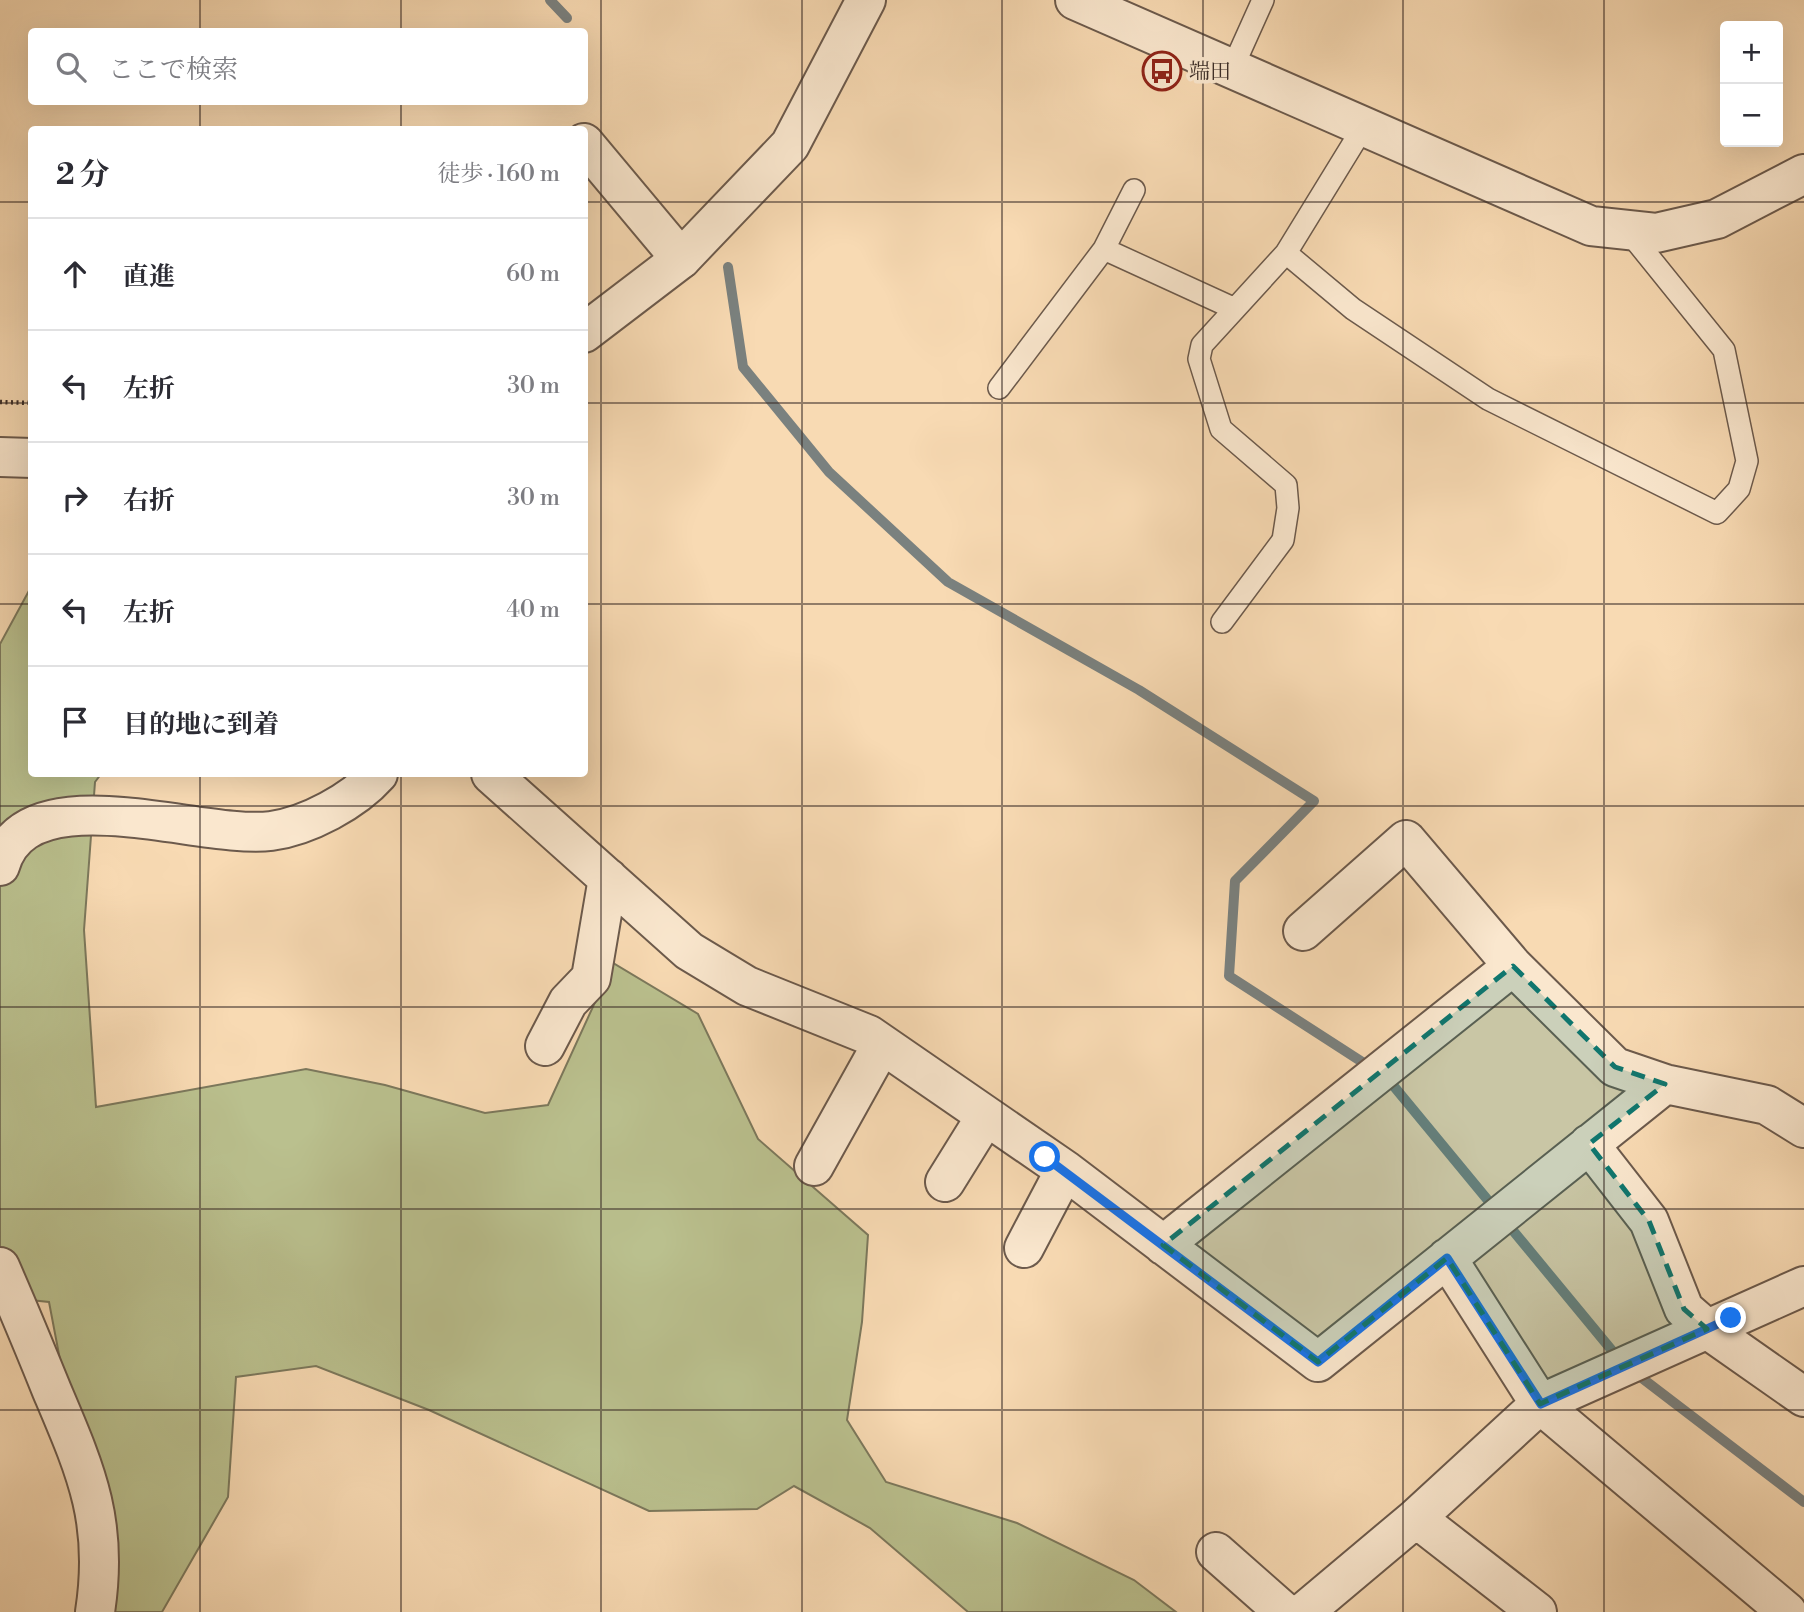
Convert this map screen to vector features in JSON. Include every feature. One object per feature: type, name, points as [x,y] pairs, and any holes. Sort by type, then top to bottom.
[{"type":"street","points":[[588,330],[681,259],[790,145],[866,0]]},
{"type":"street","points":[[1075,0],[1591,226],[1656,233],[1717,219],[1773,193],[1804,174]]},
{"type":"street","points":[[588,148],[681,259]]},
{"type":"street","points":[[0,457],[28,458]]},
{"type":"street","points":[[0,866],[5,848],[26,830],[48,819],[77,814],[163,821],[204,829],[272,831],[317,816],[363,791],[375,777]]},
{"type":"street","points":[[494,777],[689,951],[747,986],[869,1035],[1065,1170],[1318,1362],[1665,1084]]},
{"type":"street","points":[[1303,931],[1406,840],[1513,966],[1615,1067],[1665,1084],[1768,1105],[1804,1128]]},
{"type":"street","points":[[545,1046],[568,1002],[591,978],[608,878]]},
{"type":"street","points":[[1163,1245],[1513,966]]},
{"type":"street","points":[[814,1166],[882,1044]]},
{"type":"street","points":[[945,1182],[986,1115]]},
{"type":"street","points":[[1589,1144],[1649,1221],[1684,1309],[1707,1329],[1804,1397]]},
{"type":"street","points":[[1024,1248],[1065,1170]]},
{"type":"street","points":[[1447,1258],[1541,1404],[1787,1612]]},
{"type":"street","points":[[0,1268],[88,1475],[98,1526],[100,1579],[95,1612]]},
{"type":"street","points":[[1304,1612],[1416,1518],[1541,1404],[1804,1286]]},
{"type":"street","points":[[1416,1518],[1537,1612]]},
{"type":"street","points":[[1216,1552],[1284,1612]]},
{"type":"lane","points":[[1232,69],[1263,0]]},
{"type":"lane","points":[[1222,622],[1283,540],[1288,508],[1286,485],[1221,429],[1199,359],[1202,345],[1286,253],[1364,126]]},
{"type":"lane","points":[[999,388],[1104,249],[1134,190]]},
{"type":"lane","points":[[1286,253],[1353,309],[1488,399],[1717,513],[1739,489],[1747,461],[1724,351],[1628,231]]},
{"type":"lane","points":[[1104,249],[1235,309]]},
{"type":"path","points":[[0,402],[28,403]]},
{"type":"highlighted area","points":[[1513,966],[1615,1067],[1665,1084],[1589,1144],[1649,1221],[1684,1309],[1707,1329],[1540,1404],[1447,1258],[1318,1362],[1163,1245]]},
{"type":"green space","points":[[28,593],[28,777],[99,777],[95,782],[84,930],[96,1107],[306,1069],[385,1085],[485,1113],[548,1105],[613,963],[698,1014],[758,1139],[868,1235],[862,1322],[847,1420],[886,1482],[1017,1523],[1134,1580],[1176,1612],[968,1612],[870,1528],[794,1486],[757,1509],[649,1511],[429,1410],[316,1366],[236,1377],[228,1497],[162,1612],[108,1612],[49,1302],[0,1297],[0,644]]},
{"type":"waterway","points":[[550,0],[567,18]]},
{"type":"waterway","points":[[728,267],[743,367],[829,472],[948,582],[1139,690],[1314,801],[1235,881],[1229,976],[1387,1078],[1619,1359]]},
{"type":"waterway","points":[[1634,1372],[1804,1502]]},
{"type":"place","name":"端田","points":[[1162,71]]},
{"type":"route","points":[[1045,1157],[1318,1362],[1447,1258],[1541,1404],[1731,1318]]}]
